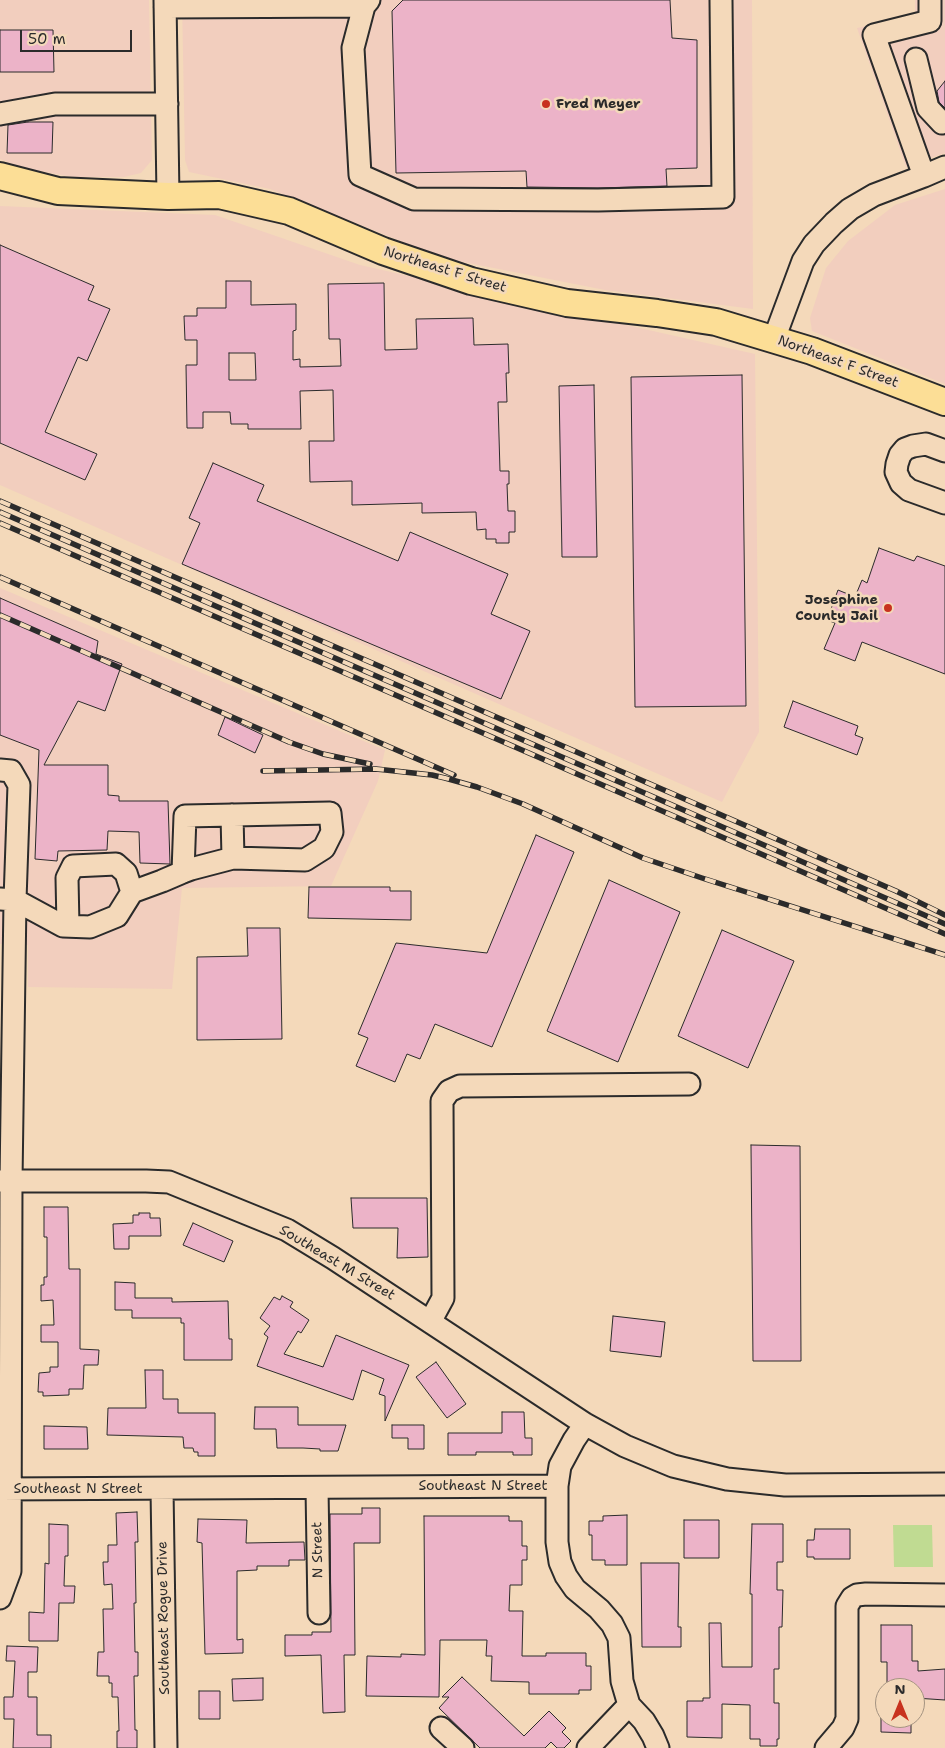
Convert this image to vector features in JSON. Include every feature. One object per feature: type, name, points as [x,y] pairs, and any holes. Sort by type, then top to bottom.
[{"type":"main road","name":"Northeast F Street","points":[[0,176],[58,191],[168,196],[219,195],[289,212],[383,251],[472,281],[567,303],[716,322],[812,350],[945,402]]},
{"type":"street","points":[[168,196],[165,3],[367,3],[353,48],[360,175],[414,199],[598,200],[723,197],[721,0]]},
{"type":"street","points":[[924,176],[874,35],[937,20],[930,0]]},
{"type":"street","points":[[916,58],[928,108],[942,123],[945,122]]},
{"type":"street","points":[[0,114],[55,104],[167,104]]},
{"type":"street","points":[[774,339],[802,261],[814,244],[834,223],[874,195],[945,167]]},
{"type":"street","points":[[945,451],[926,444],[913,446],[905,449],[896,464],[896,472],[901,483],[909,490],[945,503]]},
{"type":"street","points":[[0,770],[11,771],[19,785],[7,900],[5,1489],[10,1571],[0,1598]]},
{"type":"street","points":[[7,900],[63,926],[90,927],[117,916],[132,892],[183,872],[233,858],[305,860],[324,848],[332,832],[330,813],[185,816],[183,872]]},
{"type":"street","points":[[232,815],[233,858]]},
{"type":"street","points":[[68,926],[67,878],[73,866],[116,864],[126,873],[132,892]]},
{"type":"street","points":[[430,1322],[442,1298],[442,1101],[449,1091],[460,1086],[690,1084]]},
{"type":"street","name":"Southeast M Street","points":[[6,1181],[169,1182],[287,1230],[333,1258],[585,1424]]},
{"type":"street","points":[[585,1424],[625,1446],[673,1466],[727,1479],[785,1485],[945,1484]]},
{"type":"street","name":"Southeast N Street","points":[[5,1489],[556,1486],[560,1466],[585,1424]]},
{"type":"street","points":[[556,1486],[556,1542],[560,1562],[566,1576],[576,1589],[599,1609],[616,1631],[619,1638],[622,1681],[629,1705],[644,1721],[658,1748]]},
{"type":"street","name":"N Street","points":[[317,1488],[319,1613]]},
{"type":"street","name":"Southeast Rogue Drive","points":[[162,1489],[166,1748]]},
{"type":"street","points":[[826,1748],[843,1728],[847,1719],[847,1606],[852,1598],[857,1595],[866,1594],[945,1594]]},
{"type":"street","points":[[588,1748],[629,1705]]},
{"type":"street","points":[[441,1728],[463,1748]]},
{"type":"shaded area","points":[[0,0],[149,0],[152,160],[141,173],[124,177],[73,177],[22,168],[0,159]]},
{"type":"shaded area","points":[[182,0],[752,0],[753,309],[605,290],[443,258],[270,189],[189,172],[185,160]]},
{"type":"shaded area","points":[[915,0],[945,0],[945,153],[906,167],[857,28],[915,17]]},
{"type":"shaded area","points":[[945,189],[945,384],[812,331],[810,318],[826,268],[848,241],[895,205]]},
{"type":"shaded area","points":[[0,206],[215,215],[360,265],[755,354],[759,732],[722,802],[0,485]]},
{"type":"shaded area","points":[[0,588],[385,750],[378,781],[331,886],[182,888],[172,989],[28,987],[28,945],[0,944]]},
{"type":"green space","points":[[893,1525],[932,1525],[933,1567],[894,1567]]},
{"type":"building","name":"Fred Meyer","points":[[403,0],[670,0],[672,38],[697,40],[697,168],[666,169],[667,186],[598,188],[527,187],[526,171],[396,173],[392,11]]},
{"type":"building","points":[[0,30],[53,30],[54,72],[0,72]]},
{"type":"building","points":[[945,81],[945,108],[939,102],[937,91]]},
{"type":"building","points":[[28,122],[53,122],[52,153],[7,153],[8,125]]},
{"type":"building","points":[[0,245],[94,286],[88,300],[110,309],[87,361],[78,357],[45,432],[97,454],[85,480],[0,443]]},
{"type":"building","points":[[226,281],[251,281],[251,305],[296,304],[296,330],[293,331],[293,360],[300,359],[300,367],[341,366],[340,339],[329,339],[328,284],[384,283],[385,350],[417,349],[416,319],[473,318],[474,345],[508,344],[507,402],[498,402],[500,471],[509,471],[509,484],[507,484],[508,511],[515,511],[515,532],[509,532],[509,543],[496,543],[496,539],[486,539],[486,529],[477,530],[476,512],[422,513],[422,503],[352,505],[352,481],[310,482],[309,441],[334,441],[333,390],[300,391],[301,429],[248,429],[248,424],[231,424],[230,412],[203,412],[203,428],[187,428],[186,365],[197,365],[197,340],[185,340],[184,316],[197,316],[197,308],[226,308]],"holes":[[[229,353],[255,353],[256,380],[229,380]]]},
{"type":"building","points":[[742,375],[746,706],[635,707],[631,377]]},
{"type":"building","points":[[594,385],[597,557],[562,557],[559,386]]},
{"type":"building","points":[[213,463],[264,485],[257,501],[398,561],[410,532],[508,574],[491,614],[530,631],[501,699],[182,564],[200,523],[189,518]]},
{"type":"building","name":"Josephine County Jail","points":[[879,548],[914,561],[917,556],[945,566],[945,674],[862,642],[855,661],[824,649],[835,623],[827,620],[838,590],[855,597],[862,580],[867,583]]},
{"type":"building","points":[[0,598],[98,641],[96,654],[122,664],[105,711],[78,701],[44,765],[108,765],[108,795],[119,796],[119,801],[168,801],[170,864],[140,863],[139,832],[108,831],[107,850],[58,851],[57,861],[35,859],[39,750],[0,735]]},
{"type":"building","points":[[793,701],[858,726],[855,735],[863,738],[857,755],[784,727]]},
{"type":"building","points":[[225,717],[263,735],[255,753],[218,735]]},
{"type":"building","points":[[536,835],[574,852],[492,1047],[435,1024],[420,1059],[407,1054],[395,1082],[356,1066],[368,1038],[358,1034],[396,943],[487,953]]},
{"type":"building","points":[[609,880],[680,912],[618,1062],[547,1031]]},
{"type":"building","points":[[309,887],[390,887],[390,891],[411,891],[411,920],[308,918]]},
{"type":"building","points":[[247,928],[280,928],[282,1039],[197,1040],[197,957],[248,956]]},
{"type":"building","points":[[722,930],[794,961],[748,1068],[678,1036]]},
{"type":"building","points":[[751,1145],[800,1146],[801,1361],[753,1361]]},
{"type":"building","points":[[351,1198],[427,1198],[428,1257],[397,1258],[398,1228],[353,1228]]},
{"type":"building","points":[[44,1207],[68,1207],[69,1269],[80,1269],[80,1349],[99,1350],[98,1365],[84,1365],[83,1389],[69,1389],[69,1395],[43,1396],[43,1392],[38,1392],[39,1373],[50,1372],[50,1367],[58,1367],[58,1342],[41,1342],[41,1325],[54,1325],[53,1300],[41,1301],[41,1285],[44,1285],[44,1277],[47,1277],[47,1237],[44,1237]]},
{"type":"building","points":[[139,1213],[150,1213],[150,1218],[160,1218],[161,1236],[129,1236],[129,1249],[114,1249],[113,1224],[133,1223],[133,1215],[139,1215]]},
{"type":"building","points":[[193,1223],[233,1241],[224,1262],[183,1245]]},
{"type":"building","points":[[115,1282],[135,1283],[135,1298],[172,1298],[172,1302],[228,1301],[229,1339],[232,1339],[232,1360],[184,1360],[184,1323],[181,1323],[181,1318],[132,1318],[132,1310],[115,1310]]},
{"type":"building","points":[[282,1296],[293,1302],[290,1307],[309,1320],[301,1333],[298,1331],[284,1354],[323,1367],[336,1335],[409,1365],[385,1421],[385,1396],[379,1394],[384,1379],[362,1370],[353,1400],[257,1366],[268,1337],[264,1334],[270,1326],[260,1318],[274,1297],[280,1300]]},
{"type":"building","points":[[613,1316],[665,1322],[661,1357],[610,1351]]},
{"type":"building","points":[[436,1362],[466,1404],[447,1418],[416,1377]]},
{"type":"building","points":[[145,1370],[163,1370],[163,1399],[178,1399],[178,1413],[215,1413],[215,1456],[198,1456],[198,1452],[194,1452],[193,1448],[184,1448],[183,1437],[107,1435],[108,1408],[146,1408]]},
{"type":"building","points":[[255,1407],[298,1407],[298,1425],[346,1425],[338,1451],[277,1448],[276,1429],[254,1429]]},
{"type":"building","points":[[502,1412],[524,1412],[525,1438],[532,1438],[532,1455],[513,1455],[513,1452],[476,1452],[476,1455],[448,1455],[448,1433],[502,1433]]},
{"type":"building","points":[[392,1425],[424,1425],[424,1449],[408,1449],[408,1438],[392,1438]]},
{"type":"building","points":[[44,1426],[87,1427],[88,1449],[44,1449]]},
{"type":"building","points":[[362,1508],[380,1508],[380,1543],[354,1543],[355,1655],[344,1655],[345,1712],[323,1713],[321,1655],[285,1656],[285,1635],[312,1635],[312,1632],[331,1632],[330,1514],[362,1514]]},
{"type":"building","points":[[137,1512],[138,1542],[135,1542],[136,1603],[134,1603],[135,1652],[138,1652],[138,1676],[134,1676],[137,1748],[117,1748],[117,1731],[119,1731],[118,1697],[112,1697],[112,1683],[109,1683],[109,1676],[97,1676],[98,1652],[104,1652],[103,1609],[113,1609],[112,1584],[104,1585],[103,1562],[108,1562],[108,1545],[117,1545],[116,1513]]},
{"type":"building","points":[[627,1515],[627,1565],[605,1565],[605,1560],[592,1560],[592,1535],[589,1535],[589,1521],[603,1521],[603,1516]]},
{"type":"building","points":[[424,1516],[509,1516],[509,1521],[522,1521],[522,1546],[527,1546],[527,1560],[522,1560],[522,1585],[510,1585],[509,1611],[523,1611],[522,1656],[546,1656],[546,1653],[586,1653],[586,1666],[591,1666],[591,1690],[579,1690],[579,1694],[529,1694],[529,1682],[491,1681],[492,1656],[486,1656],[487,1640],[440,1640],[439,1697],[366,1696],[367,1656],[401,1657],[401,1654],[425,1655]]},
{"type":"building","points":[[198,1519],[247,1520],[246,1543],[304,1542],[305,1560],[289,1560],[289,1566],[257,1566],[257,1570],[237,1571],[237,1640],[243,1639],[243,1653],[205,1654],[202,1543],[197,1542]]},
{"type":"building","points":[[684,1520],[719,1520],[719,1558],[684,1558]]},
{"type":"building","points":[[49,1524],[68,1525],[68,1556],[65,1556],[64,1586],[75,1586],[74,1603],[59,1603],[58,1641],[29,1641],[29,1612],[44,1613],[45,1563],[49,1564]]},
{"type":"building","points":[[752,1524],[783,1524],[783,1562],[777,1562],[777,1590],[783,1590],[782,1627],[779,1627],[779,1669],[774,1669],[774,1703],[779,1703],[779,1739],[777,1739],[777,1746],[760,1746],[760,1739],[750,1739],[750,1705],[722,1704],[722,1738],[687,1737],[687,1701],[703,1701],[703,1698],[710,1698],[709,1623],[721,1623],[722,1667],[752,1667],[752,1594],[750,1594]]},
{"type":"building","points":[[815,1529],[850,1529],[850,1559],[814,1559],[814,1557],[807,1557],[807,1540],[814,1540]]},
{"type":"building","points":[[641,1563],[679,1563],[678,1627],[681,1627],[681,1647],[642,1647]]},
{"type":"building","points":[[881,1625],[912,1625],[912,1661],[918,1661],[918,1671],[945,1669],[945,1700],[925,1699],[925,1678],[887,1678],[887,1662],[881,1662]]},
{"type":"building","points":[[7,1646],[38,1647],[37,1672],[28,1672],[28,1697],[37,1697],[37,1735],[51,1735],[51,1748],[13,1748],[14,1719],[4,1719],[4,1697],[13,1697],[15,1661],[6,1661]]},
{"type":"building","points":[[462,1677],[524,1736],[549,1711],[566,1728],[562,1732],[571,1741],[564,1748],[557,1748],[551,1742],[545,1748],[480,1748],[439,1708],[449,1697],[442,1697]]},
{"type":"building","points":[[263,1678],[263,1700],[233,1701],[232,1679]]},
{"type":"building","points":[[199,1691],[220,1691],[220,1719],[199,1719]]},
{"type":"building","points":[[881,1728],[911,1728],[911,1733],[881,1732]]},
{"type":"railway","points":[[0,501],[896,891],[945,915]]},
{"type":"railway","points":[[0,512],[945,924]]},
{"type":"railway","points":[[0,523],[945,934]]},
{"type":"railway","points":[[0,577],[454,775]]},
{"type":"railway","points":[[0,615],[289,742],[323,754],[370,764]]},
{"type":"railway","points":[[263,771],[376,769],[445,778],[477,787],[523,804],[643,858],[945,955]]},
{"type":"place","name":"Fred Meyer","points":[[546,104]]},
{"type":"place","name":"Josephine County Jail","points":[[888,608]]}]
